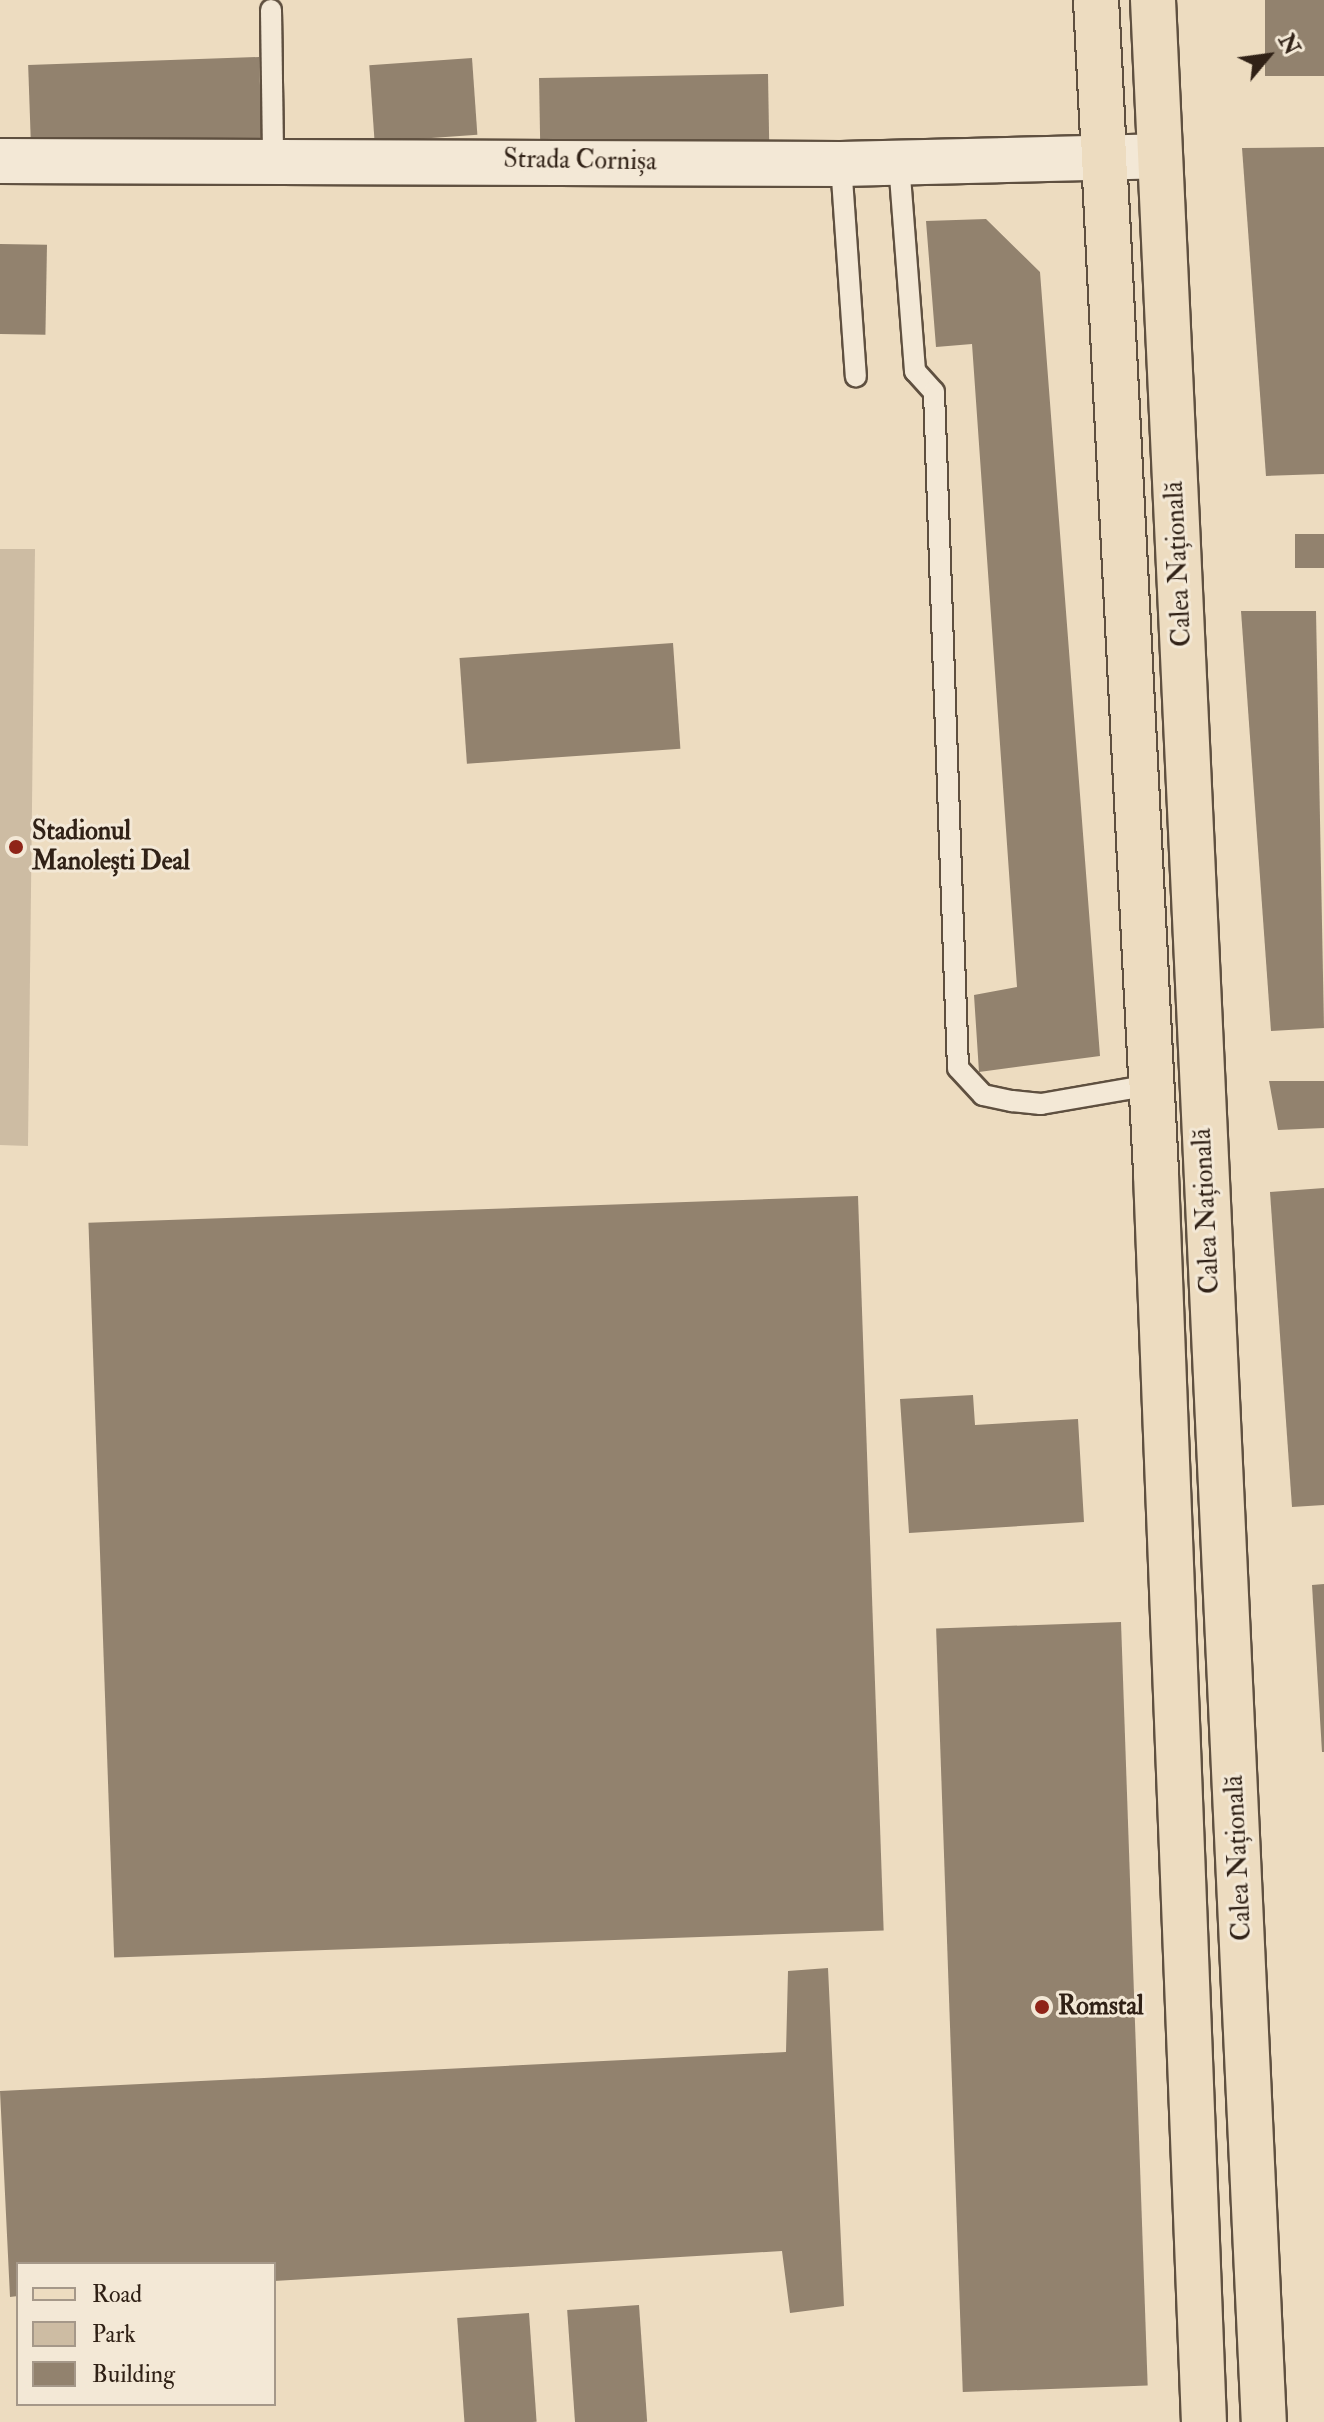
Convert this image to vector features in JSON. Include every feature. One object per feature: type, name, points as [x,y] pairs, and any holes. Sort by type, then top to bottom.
[{"type":"main road","name":"Calea Națională","points":[[1096,0],[1151,1085],[1204,2422]]},
{"type":"main road","name":"Calea Națională","points":[[1153,0],[1264,2422]]},
{"type":"street","name":"Strada Cornișa","points":[[0,161],[273,159],[841,164],[1159,156]]},
{"type":"lane","points":[[271,10],[273,159]]},
{"type":"lane","points":[[899,163],[915,371],[934,392],[958,1068],[983,1095],[1041,1104],[1151,1085]]},
{"type":"lane","points":[[841,164],[856,376]]},
{"type":"green space","name":"Stadionul Manolești Deal","points":[[0,549],[35,549],[28,1146],[0,1145]]},
{"type":"building","points":[[1265,0],[1324,0],[1324,76],[1265,76]]},
{"type":"building","points":[[259,57],[262,147],[31,155],[28,65]]},
{"type":"building","points":[[472,58],[477,135],[375,142],[369,65]]},
{"type":"building","points":[[768,74],[769,150],[540,154],[539,78]]},
{"type":"building","points":[[1324,147],[1324,474],[1266,476],[1242,148]]},
{"type":"building","points":[[986,219],[1040,272],[1100,1056],[979,1072],[974,995],[1017,987],[972,344],[936,347],[926,221]]},
{"type":"building","points":[[0,244],[47,245],[45,335],[0,334]]},
{"type":"building","points":[[1295,534],[1324,534],[1324,568],[1295,568]]},
{"type":"building","points":[[1241,611],[1316,611],[1324,1028],[1271,1031]]},
{"type":"building","points":[[673,643],[680,749],[467,764],[460,658]]},
{"type":"building","points":[[1269,1081],[1324,1081],[1324,1128],[1278,1130]]},
{"type":"building","points":[[1324,1188],[1324,1505],[1292,1507],[1270,1192]]},
{"type":"building","points":[[858,1196],[884,1931],[114,1957],[88,1223]]},
{"type":"building","points":[[973,1395],[975,1425],[1078,1419],[1084,1522],[909,1533],[900,1399]]},
{"type":"building","points":[[1324,1584],[1324,1752],[1322,1752],[1312,1585]]},
{"type":"building","name":"Romstal","points":[[1121,1622],[1148,2386],[963,2392],[936,1628]]},
{"type":"building","points":[[828,1968],[844,2306],[790,2313],[782,2251],[276,2281],[276,2262],[16,2262],[16,2296],[10,2297],[0,2091],[786,2052],[788,1971]]},
{"type":"building","points":[[639,2305],[647,2422],[575,2422],[567,2310]]},
{"type":"building","points":[[529,2313],[537,2422],[464,2422],[457,2318]]},
{"type":"place","name":"Stadionul Manolești Deal","points":[[16,847]]},
{"type":"place","name":"Romstal","points":[[1042,2007]]}]
